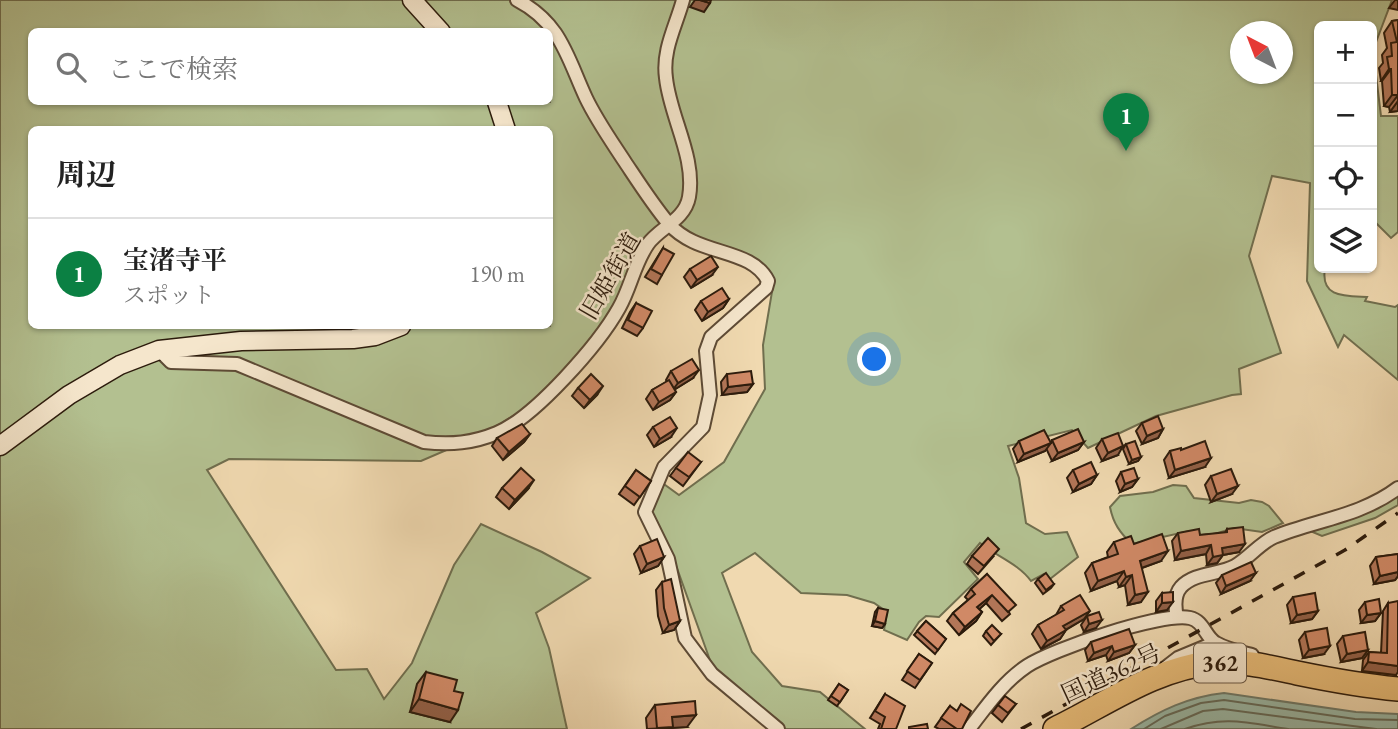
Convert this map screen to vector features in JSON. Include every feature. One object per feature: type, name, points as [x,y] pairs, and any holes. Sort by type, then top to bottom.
[{"type":"highway","name":"国道362号","points":[[1055,729],[1147,681],[1187,667],[1213,663],[1268,666],[1361,686],[1398,689]]},
{"type":"street","points":[[412,0],[437,28]]},
{"type":"street","points":[[517,0],[543,17],[552,28]]},
{"type":"street","name":"旧姫街道","points":[[159,349],[172,362],[237,364],[424,442],[450,445],[500,432],[541,400],[578,365],[620,307],[637,262],[649,242],[671,226],[689,200],[690,174],[666,77],[667,48],[683,0]]},
{"type":"street","points":[[553,29],[566,49],[585,96],[609,138],[671,226],[697,244],[750,261],[759,267],[768,281],[766,288],[711,337],[706,351],[710,394],[703,427],[664,467],[646,512],[668,558],[685,638],[712,674],[779,729]]},
{"type":"street","points":[[498,105],[505,126]]},
{"type":"street","points":[[0,446],[69,395],[120,365],[159,349],[241,341],[353,339],[375,336],[393,329]]},
{"type":"street","points":[[1177,617],[1175,604],[1180,588],[1194,578],[1234,566],[1272,538],[1361,510],[1384,499],[1398,488]]},
{"type":"street","points":[[969,729],[1000,689],[1026,666],[1054,652],[1145,623],[1177,617],[1198,622],[1214,643],[1264,657],[1268,666]]},
{"type":"street","points":[[1147,681],[1178,658],[1214,643]]},
{"type":"green space","points":[[0,0],[1392,0],[1377,39],[1377,21],[1314,21],[1314,273],[1324,273],[1326,285],[1336,293],[1367,297],[1365,301],[1395,307],[1398,305],[1398,380],[1344,335],[1338,347],[1307,281],[1310,183],[1272,176],[1249,256],[1281,353],[1239,369],[1241,394],[1156,416],[1088,448],[1072,430],[1008,446],[1019,478],[1026,523],[1045,534],[1067,532],[1078,557],[1050,579],[1044,574],[1031,581],[1014,565],[980,543],[964,562],[978,579],[939,617],[926,616],[919,622],[907,640],[884,630],[887,612],[874,603],[847,595],[801,593],[755,553],[722,573],[752,652],[782,686],[820,692],[865,729],[780,729],[716,677],[674,560],[645,512],[661,482],[679,495],[724,462],[765,389],[763,345],[774,280],[754,264],[671,226],[656,236],[587,352],[525,409],[479,436],[421,461],[229,459],[207,470],[336,670],[367,669],[384,699],[412,663],[454,565],[481,524],[590,578],[536,613],[549,648],[567,729],[0,729]]},
{"type":"green space","points":[[1377,83],[1381,116],[1398,116],[1398,232],[1391,238],[1377,224]]},
{"type":"green space","points":[[1173,485],[1186,486],[1194,498],[1239,503],[1251,500],[1262,502],[1269,506],[1283,523],[1262,532],[1234,528],[1205,537],[1189,531],[1132,544],[1118,527],[1110,507],[1120,496],[1153,492]]},
{"type":"green space","points":[[1398,490],[1398,505],[1375,518],[1322,536],[1303,528]]},
{"type":"water","points":[[1224,693],[1356,712],[1398,714],[1398,729],[1131,729],[1175,705]]},
{"type":"building","points":[[1398,20],[1398,95],[1392,95],[1391,69],[1387,57],[1392,56],[1391,43],[1397,42],[1392,21]]},
{"type":"building","points":[[663,248],[674,254],[662,275],[651,269]]},
{"type":"building","points":[[711,256],[718,267],[697,280],[690,269]]},
{"type":"building","points":[[722,288],[729,299],[708,312],[701,301]]},
{"type":"building","points":[[636,303],[652,311],[643,328],[628,320]]},
{"type":"building","points":[[692,359],[699,370],[678,383],[671,371]]},
{"type":"building","points":[[751,371],[753,384],[728,387],[727,374]]},
{"type":"building","points":[[591,374],[603,386],[590,400],[578,388]]},
{"type":"building","points":[[669,380],[676,392],[659,402],[652,390]]},
{"type":"building","points":[[1158,416],[1163,429],[1147,436],[1142,423]]},
{"type":"building","points":[[670,417],[677,428],[660,439],[653,427]]},
{"type":"building","points":[[522,424],[530,434],[509,452],[497,438]]},
{"type":"building","points":[[1078,429],[1084,442],[1058,453],[1052,440]]},
{"type":"building","points":[[1044,430],[1051,443],[1024,454],[1019,441]]},
{"type":"building","points":[[1118,433],[1123,446],[1108,453],[1102,439]]},
{"type":"building","points":[[1135,441],[1141,457],[1132,460],[1126,444]]},
{"type":"building","points":[[1205,441],[1211,458],[1175,470],[1170,451]]},
{"type":"building","points":[[688,452],[701,462],[689,477],[676,468]]},
{"type":"building","points":[[1091,462],[1097,475],[1079,484],[1073,470]]},
{"type":"building","points":[[521,468],[534,480],[515,500],[502,488]]},
{"type":"building","points":[[1134,468],[1138,479],[1125,484],[1121,472]]},
{"type":"building","points":[[1231,469],[1238,486],[1217,494],[1211,476]]},
{"type":"building","points":[[636,470],[651,481],[640,497],[625,486]]},
{"type":"building","points":[[1243,527],[1245,544],[1222,548],[1223,555],[1213,557],[1211,545],[1181,551],[1178,533],[1199,529],[1200,535]]},
{"type":"building","points":[[1162,534],[1168,551],[1140,561],[1148,592],[1135,595],[1132,575],[1126,577],[1124,571],[1098,581],[1092,563],[1118,554],[1114,542],[1131,536],[1134,544]]},
{"type":"building","points":[[988,538],[999,549],[984,566],[972,556]]},
{"type":"building","points":[[657,539],[664,557],[647,564],[640,546]]},
{"type":"building","points":[[1398,554],[1398,572],[1380,576],[1376,557]]},
{"type":"building","points":[[1251,562],[1256,573],[1226,586],[1222,575]]},
{"type":"building","points":[[1046,573],[1054,584],[1046,590],[1038,579]]},
{"type":"building","points":[[987,574],[1016,605],[1008,612],[992,595],[977,607],[982,612],[965,627],[953,613],[975,594],[971,589]]},
{"type":"building","points":[[671,579],[680,621],[669,625],[664,608],[662,582]]},
{"type":"building","points":[[1173,592],[1173,602],[1162,603],[1162,593]]},
{"type":"building","points":[[1315,593],[1318,611],[1297,615],[1293,597]]},
{"type":"building","points":[[1080,595],[1090,611],[1063,626],[1066,630],[1047,641],[1038,625],[1064,610],[1061,606]]},
{"type":"building","points":[[1379,599],[1381,613],[1367,615],[1365,602]]},
{"type":"building","points":[[1398,601],[1398,666],[1368,662],[1369,652],[1387,653],[1388,603]]},
{"type":"building","points":[[878,608],[888,610],[885,624],[875,621]]},
{"type":"building","points":[[1099,612],[1102,620],[1089,624],[1087,616]]},
{"type":"building","points":[[926,621],[946,639],[938,650],[917,631]]},
{"type":"building","points":[[992,625],[1001,634],[994,641],[986,631]]},
{"type":"building","points":[[1327,628],[1330,646],[1309,650],[1305,632]]},
{"type":"building","points":[[1129,629],[1135,645],[1114,652],[1112,646],[1094,653],[1091,642]]},
{"type":"building","points":[[1365,632],[1368,650],[1347,654],[1343,636]]},
{"type":"building","points":[[919,654],[932,663],[920,680],[907,671]]},
{"type":"building","points":[[426,672],[457,680],[454,691],[463,693],[458,710],[419,699]]},
{"type":"building","points":[[839,684],[848,690],[840,702],[831,696]]},
{"type":"building","points":[[885,694],[905,706],[896,729],[881,729],[885,717],[875,711]]},
{"type":"building","points":[[1005,696],[1016,704],[1008,713],[998,705]]},
{"type":"building","points":[[695,701],[696,715],[672,717],[673,727],[657,728],[655,705]]},
{"type":"building","points":[[961,704],[971,711],[962,729],[957,729],[941,718],[950,706],[957,711]]},
{"type":"building","points":[[927,724],[928,729],[909,729],[909,727]]},
{"type":"railway","points":[[1021,729],[1345,550],[1398,513]]},
{"type":"place","name":"宝渚寺平","points":[[1126,151]]}]
